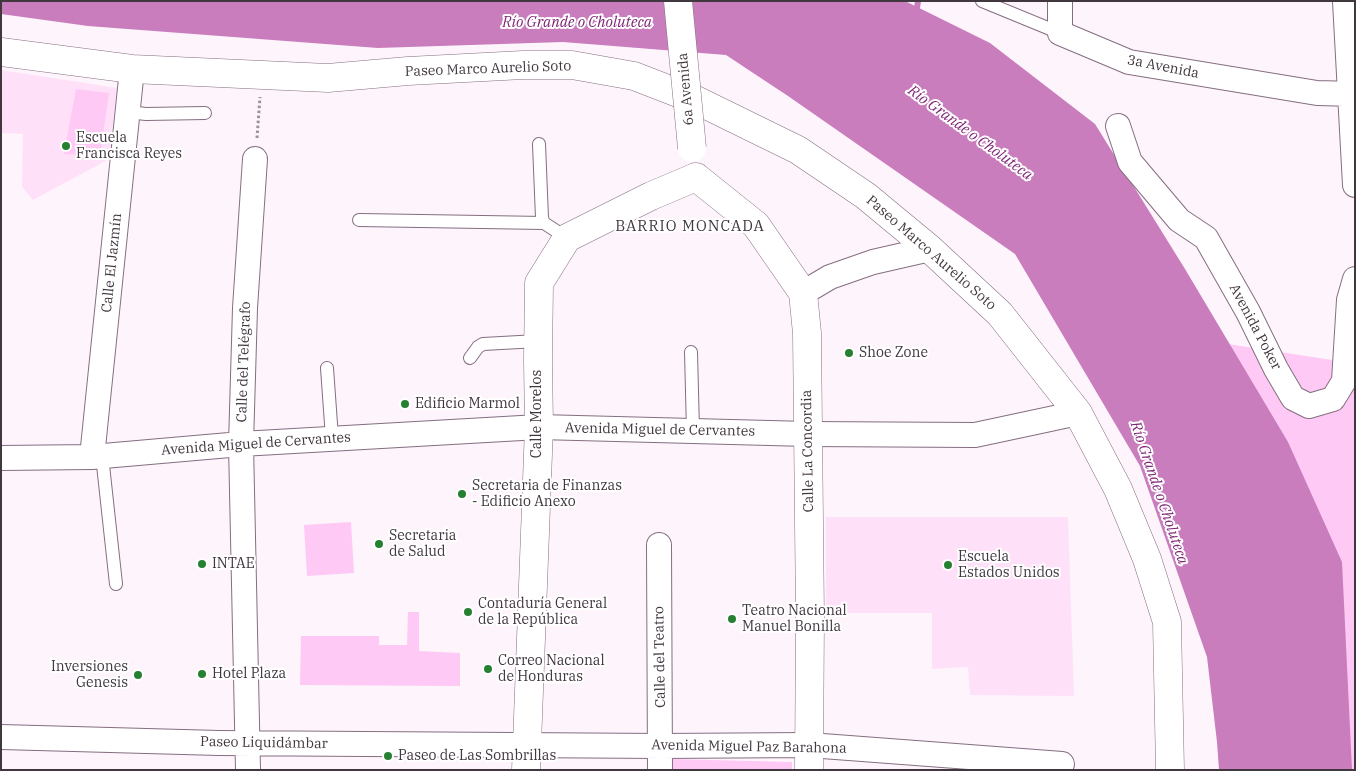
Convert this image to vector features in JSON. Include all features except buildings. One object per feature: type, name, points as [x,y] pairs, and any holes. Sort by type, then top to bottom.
[{"type":"street","name":"6a Avenida","points":[[678,1],[696,177]]},
{"type":"street","points":[[1060,1],[1060,33]]},
{"type":"street","points":[[1345,1],[1352,94],[1355,185]]},
{"type":"street","name":"3a Avenida","points":[[1060,33],[1129,62],[1317,93],[1352,94]]},
{"type":"street","name":"Paseo Marco Aurelio Soto","points":[[1,52],[132,69],[328,78],[523,64],[572,64],[634,76],[696,100],[798,150],[866,196],[930,249],[1000,314],[1078,413],[1118,489],[1147,559],[1167,622],[1170,770]]},
{"type":"street","name":"Calle El Jazmín","points":[[97,456],[132,69]]},
{"type":"street","name":"Avenida Poker","points":[[1118,126],[1130,162],[1179,220],[1206,238],[1248,312],[1276,369],[1293,398],[1309,406],[1333,399],[1344,381],[1349,300],[1355,279]]},
{"type":"street","name":"Calle del Telégrafo","points":[[248,770],[241,444],[245,308],[255,159]]},
{"type":"street","points":[[567,238],[651,196],[696,177]]},
{"type":"street","name":"Calle La Concordia","points":[[696,177],[756,225],[803,293],[807,333],[810,616],[809,757]]},
{"type":"street","name":"Calle Morelos","points":[[526,757],[539,427],[539,283],[567,238]]},
{"type":"street","points":[[803,293],[830,277],[873,262],[930,249]]},
{"type":"street","name":"Avenida Miguel de Cervantes","points":[[1,458],[97,456],[332,438],[539,427],[808,434],[975,435],[1078,413]]},
{"type":"street","name":"Calle del Teatro","points":[[659,545],[660,770]]},
{"type":"street","name":"Paseo Liquidámbar","points":[[1,737],[247,743],[526,757]]},
{"type":"street","name":"Avenida Miguel Paz Barahona","points":[[526,757],[661,746],[809,757],[1062,764]]},
{"type":"lane","name":"3a Avenida","points":[[982,1],[1060,33]]},
{"type":"lane","points":[[128,112],[146,114],[205,113]]},
{"type":"lane","points":[[538,144],[542,218],[544,223]]},
{"type":"lane","points":[[360,220],[544,223],[567,238]]},
{"type":"lane","points":[[470,358],[478,347],[483,344],[538,341]]},
{"type":"lane","points":[[691,352],[693,431]]},
{"type":"lane","points":[[327,368],[332,438]]},
{"type":"lane","points":[[97,456],[116,584]]},
{"type":"path","points":[[255,159],[261,76]]},
{"type":"shaded area","name":"Escuela Francisca Reyes","points":[[1,70],[117,88],[109,159],[33,200],[22,187],[23,134],[1,133]]},
{"type":"shaded area","points":[[76,89],[109,93],[100,156],[64,154]]},
{"type":"shaded area","points":[[1143,331],[1332,360],[1355,351],[1355,770],[1258,770]]},
{"type":"shaded area","name":"Escuela Estados Unidos","points":[[826,517],[1068,517],[1074,696],[970,695],[968,667],[932,669],[932,613],[826,613]]},
{"type":"shaded area","points":[[351,522],[354,573],[307,576],[304,525]]},
{"type":"shaded area","points":[[408,612],[419,612],[419,651],[460,653],[460,686],[300,685],[301,636],[379,636],[379,645],[407,645]]},
{"type":"shaded area","points":[[672,759],[792,762],[792,770],[671,770]]},
{"type":"water","name":"Río Grande o Choluteca","points":[[1,1],[905,1],[990,43],[1095,124],[1185,269],[1288,442],[1342,562],[1352,770],[1219,770],[1207,657],[1140,466],[1015,254],[726,55],[563,42],[378,48],[88,26],[1,14]]},
{"type":"waterway","points":[[916,15],[918,1]]},
{"type":"place","name":"Escuela Francisca Reyes","points":[[66,146]]},
{"type":"place","name":"Shoe Zone","points":[[849,353]]},
{"type":"place","name":"Edificio Marmol","points":[[405,404]]},
{"type":"place","name":"Secretaria de Finanzas - Edificio Anexo","points":[[462,494]]},
{"type":"place","name":"Secretaria de Salud","points":[[379,544]]},
{"type":"place","name":"INTAE","points":[[202,564]]},
{"type":"place","name":"Escuela Estados Unidos","points":[[948,565]]},
{"type":"place","name":"Contaduría General de la República","points":[[468,612]]},
{"type":"place","name":"Teatro Nacional Manuel Bonilla","points":[[732,619]]},
{"type":"place","name":"Correo Nacional de Honduras","points":[[488,669]]},
{"type":"place","name":"Hotel Plaza","points":[[202,674]]},
{"type":"place","name":"Inversiones Genesis","points":[[138,675]]},
{"type":"place","name":"Paseo de Las Sombrillas","points":[[388,756]]},
{"type":"district","name":"BARRIO MONCADA","points":[[690,227]]}]
